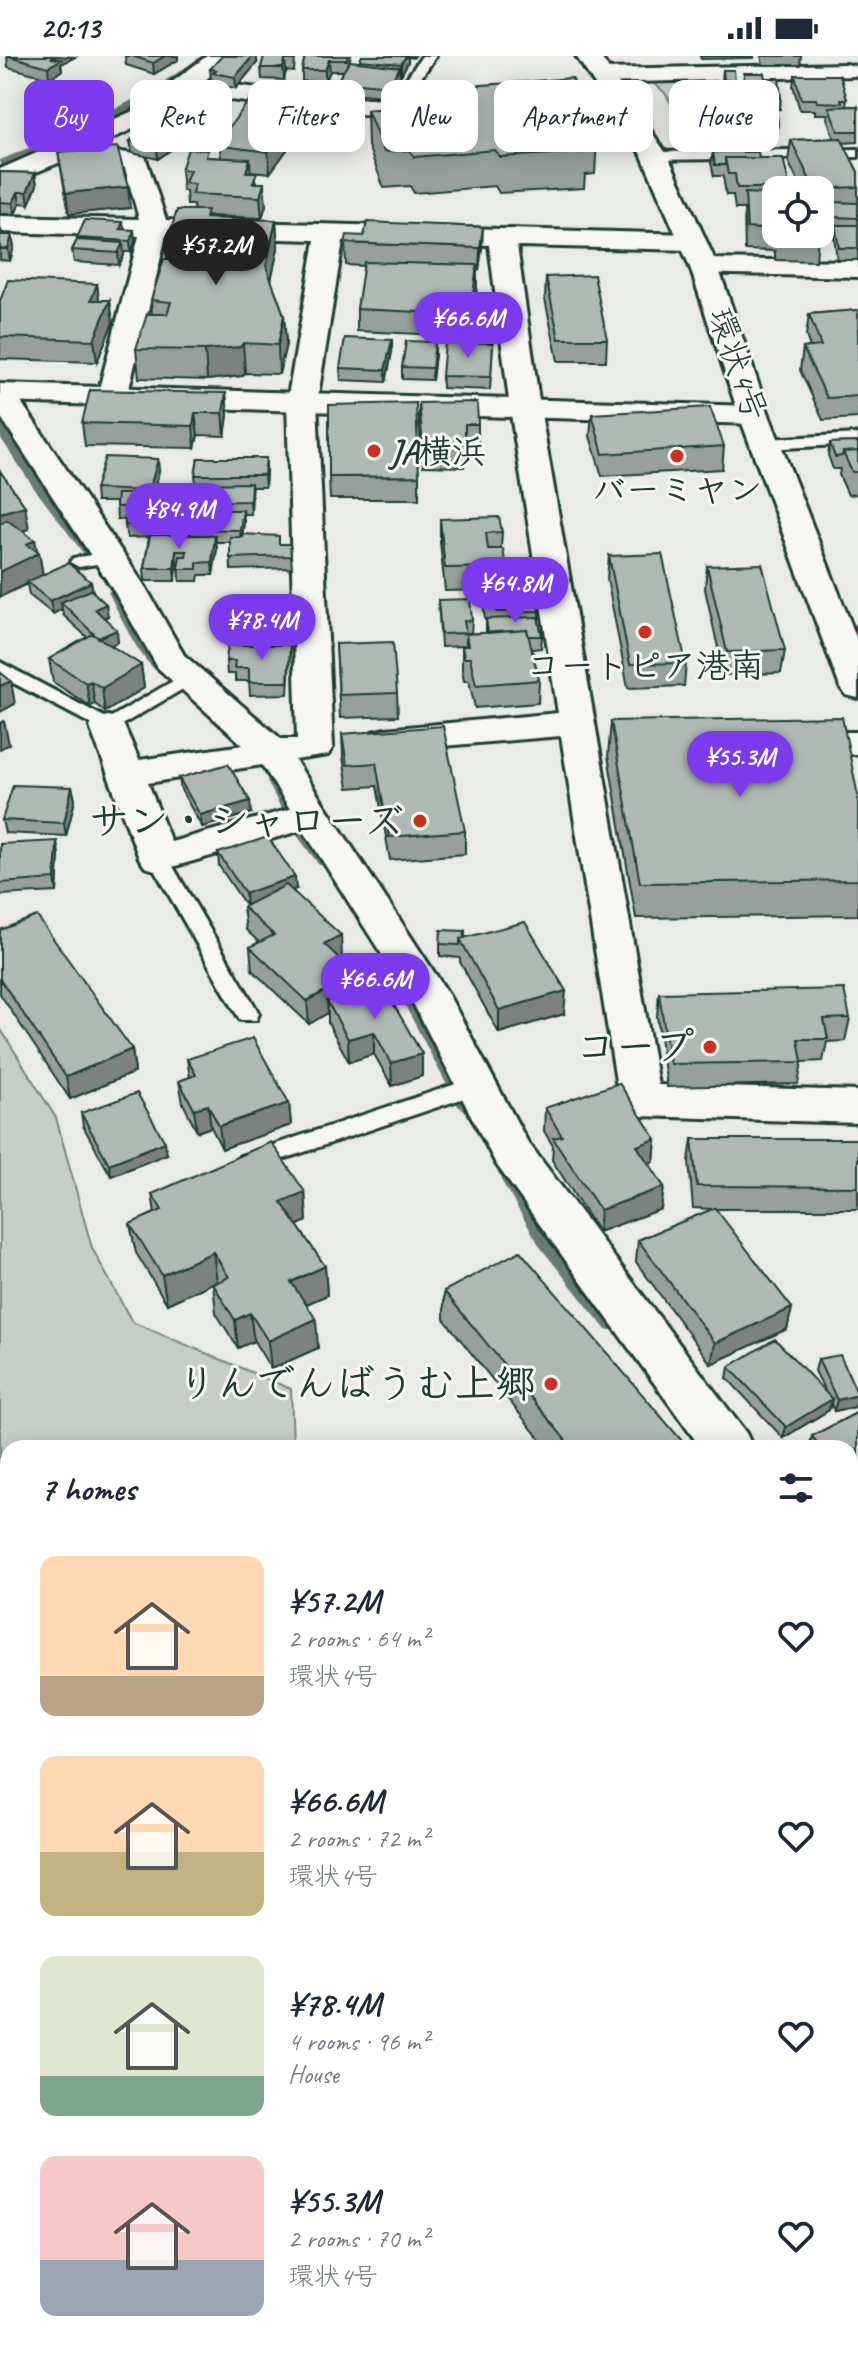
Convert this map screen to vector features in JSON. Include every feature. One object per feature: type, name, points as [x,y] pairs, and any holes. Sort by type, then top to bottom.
[{"type":"street","points":[[190,80],[223,56]]},
{"type":"street","points":[[595,66],[846,71]]},
{"type":"street","points":[[232,93],[381,107]]},
{"type":"street","points":[[0,179],[59,152]]},
{"type":"street","points":[[75,152],[136,162],[155,228],[112,397]]},
{"type":"street","name":"環状4号","points":[[652,152],[698,255],[858,687]]},
{"type":"street","points":[[0,224],[502,238],[858,269]]},
{"type":"street","points":[[315,747],[302,402],[330,235]]},
{"type":"street","points":[[502,238],[525,408],[590,736],[640,1100],[858,1107]]},
{"type":"street","points":[[0,393],[525,408],[760,429]]},
{"type":"street","points":[[0,393],[97,559],[170,661],[267,751],[411,971],[511,1152],[723,1440]]},
{"type":"street","points":[[108,727],[158,858],[310,816]]},
{"type":"street","points":[[126,774],[267,751],[315,747],[590,736]]},
{"type":"street","points":[[750,742],[858,743]]},
{"type":"lane","points":[[412,80],[429,56]]},
{"type":"lane","points":[[655,156],[858,153]]},
{"type":"lane","points":[[760,429],[858,439]]},
{"type":"lane","points":[[0,668],[108,727],[188,680]]},
{"type":"lane","points":[[158,858],[248,1014]]},
{"type":"lane","points":[[369,983],[411,971]]},
{"type":"lane","points":[[223,1171],[474,1086]]},
{"type":"shaded area","points":[[653,80],[669,80],[669,100]]},
{"type":"shaded area","points":[[0,1028],[56,1118],[92,1248],[132,1322],[291,1389],[293,1440],[0,1440]]},
{"type":"building","points":[[9,56],[55,56],[52,58],[61,60],[48,67]]},
{"type":"building","points":[[132,56],[165,56],[153,63]]},
{"type":"building","points":[[222,56],[253,56],[235,77],[213,73],[216,70],[210,69]]},
{"type":"building","points":[[264,56],[295,56],[294,60],[285,60],[283,68],[261,68]]},
{"type":"building","points":[[305,56],[348,56],[347,60],[329,60],[325,70],[302,70]]},
{"type":"building","points":[[362,56],[406,56],[401,64],[360,60]]},
{"type":"building","points":[[350,61],[400,67],[392,80],[381,80],[381,85],[365,83],[365,80],[338,80]]},
{"type":"building","points":[[723,70],[734,70],[735,80],[724,80]]},
{"type":"building","points":[[744,73],[764,73],[765,78],[779,78],[781,98],[779,80],[744,80]]},
{"type":"building","points":[[795,75],[840,75],[847,99],[841,99],[842,103],[801,99]]},
{"type":"building","points":[[494,84],[494,150],[478,151],[478,85]]},
{"type":"building","points":[[248,102],[248,149],[232,147],[232,123]]},
{"type":"building","points":[[858,106],[858,131],[838,131],[829,107]]},
{"type":"building","points":[[381,109],[381,145],[367,110]]},
{"type":"building","points":[[841,138],[858,172],[858,187],[834,188],[834,176],[808,176],[791,140]]},
{"type":"building","points":[[114,147],[117,147],[128,187],[66,193],[58,152],[114,152]]},
{"type":"building","points":[[187,152],[207,152],[206,157],[250,159],[246,172],[257,172],[253,183],[264,183],[260,197],[192,194],[195,184],[185,183],[190,170],[181,170]]},
{"type":"building","points":[[411,152],[472,152],[414,157]]},
{"type":"building","points":[[496,152],[587,152],[500,157]]},
{"type":"building","points":[[713,152],[758,152],[759,158],[725,158],[725,165],[715,165]]},
{"type":"building","points":[[725,158],[783,158],[787,176],[762,176],[762,188],[737,188],[735,174],[728,174]]},
{"type":"building","points":[[0,172],[35,173],[27,192],[18,192],[13,203],[0,202]]},
{"type":"building","points":[[745,193],[762,194],[762,229],[747,228]]},
{"type":"building","points":[[834,202],[858,203],[858,218],[834,217]]},
{"type":"building","points":[[177,210],[207,210],[205,218],[276,220],[266,266],[284,315],[278,345],[243,343],[240,347],[205,350],[136,349],[147,314],[167,314],[171,302],[151,300],[164,259],[187,259],[190,248],[166,247]]},
{"type":"building","points":[[85,220],[123,222],[120,229],[134,230],[130,241],[77,238]]},
{"type":"building","points":[[367,222],[483,227],[480,248],[345,243],[347,235],[364,236]]},
{"type":"building","points":[[835,225],[858,225],[858,248],[839,248]]},
{"type":"building","points":[[0,235],[12,235],[8,249],[0,249]]},
{"type":"building","points":[[77,240],[123,243],[118,253],[72,250]]},
{"type":"building","points":[[364,262],[477,265],[472,302],[462,302],[461,314],[357,309]]},
{"type":"building","points":[[594,275],[607,339],[559,339],[546,277]]},
{"type":"building","points":[[8,280],[97,284],[91,300],[110,300],[94,340],[0,337],[0,301]]},
{"type":"building","points":[[858,310],[858,396],[827,398],[803,348],[821,346],[809,314]]},
{"type":"building","points":[[345,338],[392,340],[385,370],[340,368]]},
{"type":"building","points":[[406,341],[435,342],[432,368],[402,367]]},
{"type":"building","points":[[445,342],[493,343],[491,377],[442,376]]},
{"type":"building","points":[[90,390],[226,393],[223,413],[195,413],[193,426],[82,423]]},
{"type":"building","points":[[477,402],[478,424],[465,424],[465,444],[423,444],[419,403]]},
{"type":"building","points":[[416,403],[419,476],[329,477],[329,405]]},
{"type":"building","points":[[710,407],[724,446],[603,454],[592,414]]},
{"type":"building","points":[[858,442],[858,451],[843,452],[842,456],[835,457],[830,443]]},
{"type":"building","points":[[858,451],[858,472],[852,472],[843,452]]},
{"type":"building","points":[[105,457],[158,459],[149,491],[95,489]]},
{"type":"building","points":[[198,458],[266,458],[264,475],[195,475]]},
{"type":"building","points":[[0,471],[25,506],[0,513]]},
{"type":"building","points":[[251,483],[250,501],[192,502],[194,484]]},
{"type":"building","points":[[117,494],[176,494],[174,506],[116,507]]},
{"type":"building","points":[[192,510],[243,510],[240,530],[190,529]]},
{"type":"building","points":[[174,512],[173,525],[125,525],[127,513]]},
{"type":"building","points":[[499,517],[502,532],[486,533],[488,549],[503,549],[506,567],[445,568],[440,519]]},
{"type":"building","points":[[7,520],[35,540],[27,544],[39,553],[0,572],[0,524]]},
{"type":"building","points":[[242,534],[279,536],[279,544],[290,544],[291,556],[230,558],[230,537],[243,537]]},
{"type":"building","points":[[150,535],[215,535],[212,562],[197,563],[197,569],[178,569],[180,556],[186,556],[187,551],[176,551],[174,568],[144,568]]},
{"type":"building","name":"コートピア港南","points":[[662,554],[686,663],[630,664],[609,556]]},
{"type":"building","points":[[68,563],[91,582],[50,601],[27,582]]},
{"type":"building","points":[[762,564],[785,650],[727,652],[707,566]]},
{"type":"building","points":[[537,589],[539,611],[497,612],[496,607],[485,607],[483,590]]},
{"type":"building","points":[[91,590],[106,604],[95,609],[117,630],[98,638],[61,602]]},
{"type":"building","points":[[470,599],[472,620],[464,621],[466,633],[441,634],[438,600]]},
{"type":"building","points":[[538,617],[542,636],[529,636],[527,630],[488,633],[486,619]]},
{"type":"building","points":[[527,630],[539,680],[476,685],[470,658],[464,658],[462,646],[468,646],[466,634]]},
{"type":"building","points":[[93,634],[141,665],[102,688],[91,681],[86,683],[49,659]]},
{"type":"building","points":[[393,642],[397,693],[339,695],[336,644]]},
{"type":"building","points":[[228,645],[290,645],[288,682],[249,682],[249,668],[234,668],[235,661],[226,661]]},
{"type":"building","points":[[0,672],[11,681],[0,686]]},
{"type":"building","points":[[842,717],[858,796],[858,880],[640,883],[611,721]]},
{"type":"building","name":"サン・シャローズ","points":[[443,726],[465,831],[389,837],[376,763],[347,765],[342,734]]},
{"type":"building","points":[[228,764],[250,801],[200,815],[179,778]]},
{"type":"building","points":[[13,785],[72,787],[64,823],[2,820]]},
{"type":"building","points":[[268,837],[295,877],[245,893],[218,853]]},
{"type":"building","points":[[57,841],[55,879],[0,883],[0,844]]},
{"type":"building","points":[[286,885],[341,935],[324,944],[356,974],[307,1001],[250,947],[274,935],[243,907]]},
{"type":"building","points":[[37,916],[132,1049],[66,1077],[0,979],[0,930]]},
{"type":"building","points":[[525,922],[566,991],[499,1010],[460,939]]},
{"type":"building","points":[[441,930],[465,931],[464,938],[460,939],[460,945],[440,944]]},
{"type":"building","points":[[382,984],[422,1054],[391,1063],[374,1032],[348,1039],[327,1001]]},
{"type":"building","points":[[844,989],[850,1018],[824,1019],[828,1039],[798,1039],[802,1062],[670,1064],[659,993]]},
{"type":"building","points":[[253,1038],[289,1103],[219,1126],[208,1105],[194,1109],[179,1081],[196,1075],[187,1059]]},
{"type":"building","points":[[619,1083],[656,1139],[637,1146],[664,1187],[600,1210],[553,1138],[562,1136],[545,1108]]},
{"type":"building","points":[[137,1093],[165,1142],[109,1164],[81,1113]]},
{"type":"building","points":[[692,1139],[858,1139],[858,1187],[697,1186]]},
{"type":"building","points":[[271,1142],[305,1192],[281,1202],[325,1266],[291,1282],[316,1319],[268,1341],[250,1313],[235,1320],[213,1284],[229,1277],[213,1252],[162,1275],[130,1224],[162,1210],[152,1194]]},
{"type":"building","points":[[715,1208],[792,1308],[715,1343],[638,1240]]},
{"type":"building","name":"りんでんばうむ上郷","points":[[520,1251],[681,1440],[565,1440],[444,1291]]},
{"type":"building","points":[[775,1339],[832,1399],[786,1427],[729,1367]]},
{"type":"building","points":[[840,1355],[858,1395],[837,1400],[818,1359]]},
{"type":"building","points":[[858,1412],[858,1440],[815,1440],[812,1436]]},
{"type":"waterway","points":[[0,164],[117,114],[168,86],[207,56]]},
{"type":"waterway","points":[[0,427],[40,488],[98,563]]},
{"type":"waterway","points":[[115,592],[149,656],[172,675]]},
{"type":"waterway","points":[[275,781],[298,826],[325,861]]},
{"type":"waterway","points":[[398,977],[467,1106]]},
{"type":"waterway","points":[[510,1180],[547,1243],[613,1325]]},
{"type":"place","name":"JA横浜","points":[[374,451]]},
{"type":"place","name":"バーミヤン","points":[[677,456]]},
{"type":"place","name":"コートピア港南","points":[[645,632]]},
{"type":"place","name":"サン・シャローズ","points":[[420,821]]},
{"type":"place","name":"コープ","points":[[710,1047]]},
{"type":"place","name":"りんでんばうむ上郷","points":[[551,1384]]}]
